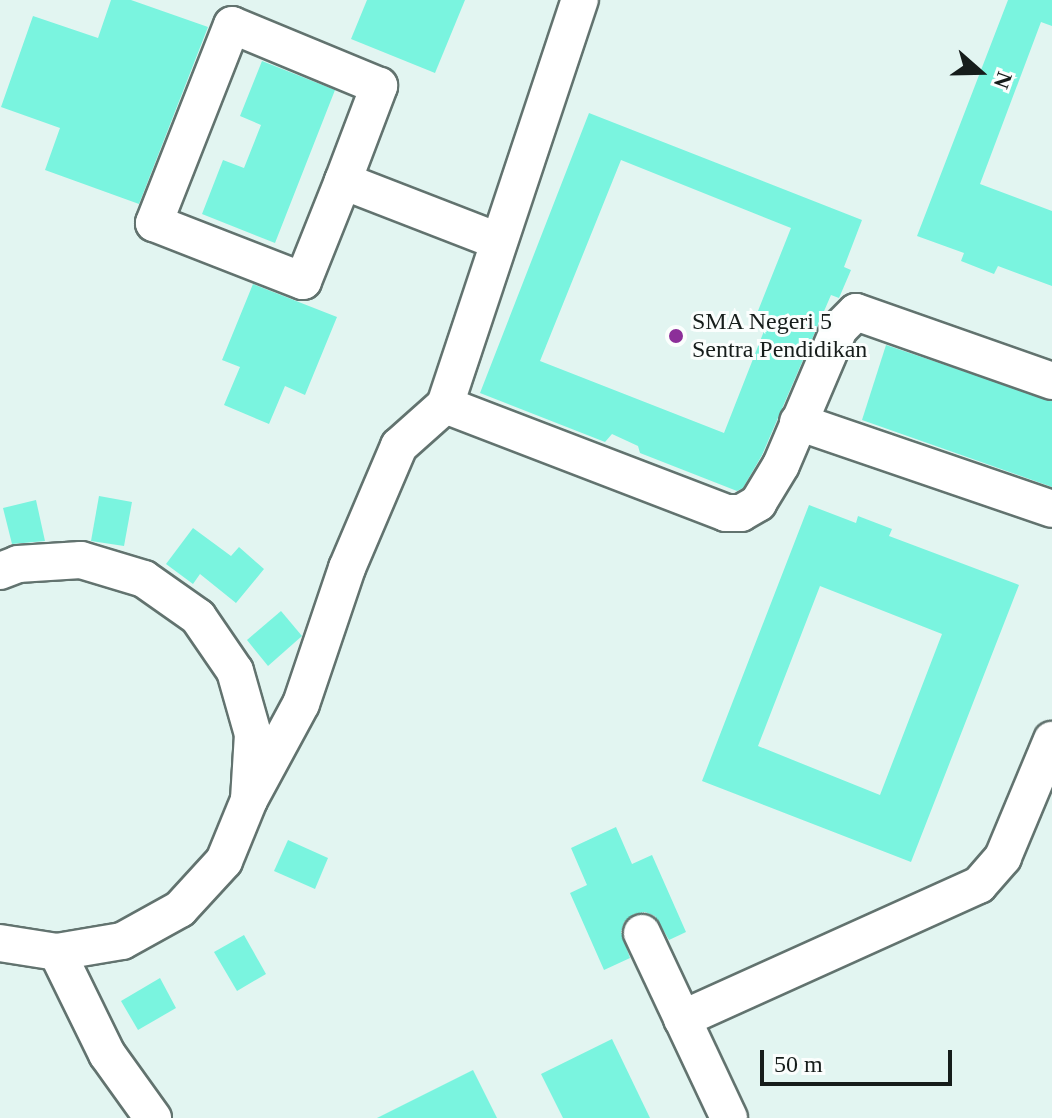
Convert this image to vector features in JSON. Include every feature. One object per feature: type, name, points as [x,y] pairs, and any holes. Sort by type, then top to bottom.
[{"type":"lane","points":[[0,943],[57,952],[122,941],[180,909],[224,861],[249,800],[301,704],[347,568],[399,446],[445,405],[580,0]]},
{"type":"lane","points":[[232,25],[379,86],[343,181],[303,281],[154,223],[232,25]]},
{"type":"lane","points":[[343,181],[498,241]]},
{"type":"lane","points":[[445,405],[726,513],[741,513],[758,503],[781,465],[839,329],[856,312],[1052,381]]},
{"type":"lane","points":[[798,422],[1052,509]]},
{"type":"lane","points":[[0,571],[18,564],[81,560],[144,579],[198,617],[235,671],[253,734],[249,800]]},
{"type":"lane","points":[[682,1019],[979,885],[995,870],[1008,847],[1052,740]]},
{"type":"lane","points":[[642,933],[729,1118]]},
{"type":"lane","points":[[57,952],[100,1042],[153,1118]]},
{"type":"building","points":[[111,0],[131,0],[208,27],[139,204],[45,170],[60,128],[1,107],[33,16],[98,38]]},
{"type":"building","points":[[367,0],[465,0],[435,73],[351,39]]},
{"type":"building","points":[[1008,0],[1052,0],[1052,26],[1041,22],[980,184],[1052,211],[1052,286],[998,266],[994,274],[961,261],[964,253],[917,236]]},
{"type":"building","points":[[262,61],[335,90],[275,243],[202,214],[223,160],[244,168],[261,125],[240,116]]},
{"type":"building","points":[[589,113],[862,220],[844,267],[851,270],[839,298],[831,295],[762,455],[743,488],[737,491],[640,453],[638,446],[612,434],[605,442],[480,393]],"holes":[[[621,160],[791,228],[752,326],[764,331],[724,433],[540,361]]]},
{"type":"building","points":[[253,284],[337,317],[305,395],[285,386],[269,424],[224,405],[240,367],[222,360]]},
{"type":"building","points":[[886,345],[1052,401],[1052,487],[862,420]]},
{"type":"building","points":[[99,496],[132,502],[124,546],[91,541]]},
{"type":"building","points":[[36,500],[45,541],[12,544],[3,508]]},
{"type":"building","points":[[809,505],[856,523],[858,516],[892,529],[889,536],[1019,585],[911,862],[702,781]],"holes":[[[820,586],[942,634],[880,795],[758,746]]]},
{"type":"building","points":[[193,528],[231,556],[239,547],[264,569],[236,603],[200,574],[193,584],[166,564]]},
{"type":"building","points":[[281,611],[302,636],[268,666],[247,640]]},
{"type":"building","points":[[616,827],[632,864],[652,855],[686,932],[669,940],[655,916],[645,912],[634,914],[624,922],[621,932],[630,958],[604,970],[570,893],[587,885],[571,848]]},
{"type":"building","points":[[288,840],[328,858],[315,889],[274,871]]},
{"type":"building","points":[[244,935],[266,974],[237,991],[214,952]]},
{"type":"building","points":[[160,978],[176,1008],[138,1030],[121,1001]]},
{"type":"building","points":[[612,1039],[650,1118],[563,1118],[541,1074]]},
{"type":"building","points":[[473,1070],[497,1118],[377,1118]]},
{"type":"place","name":"SMA Negeri 5 Sentra Pendidikan","points":[[676,336]]}]
